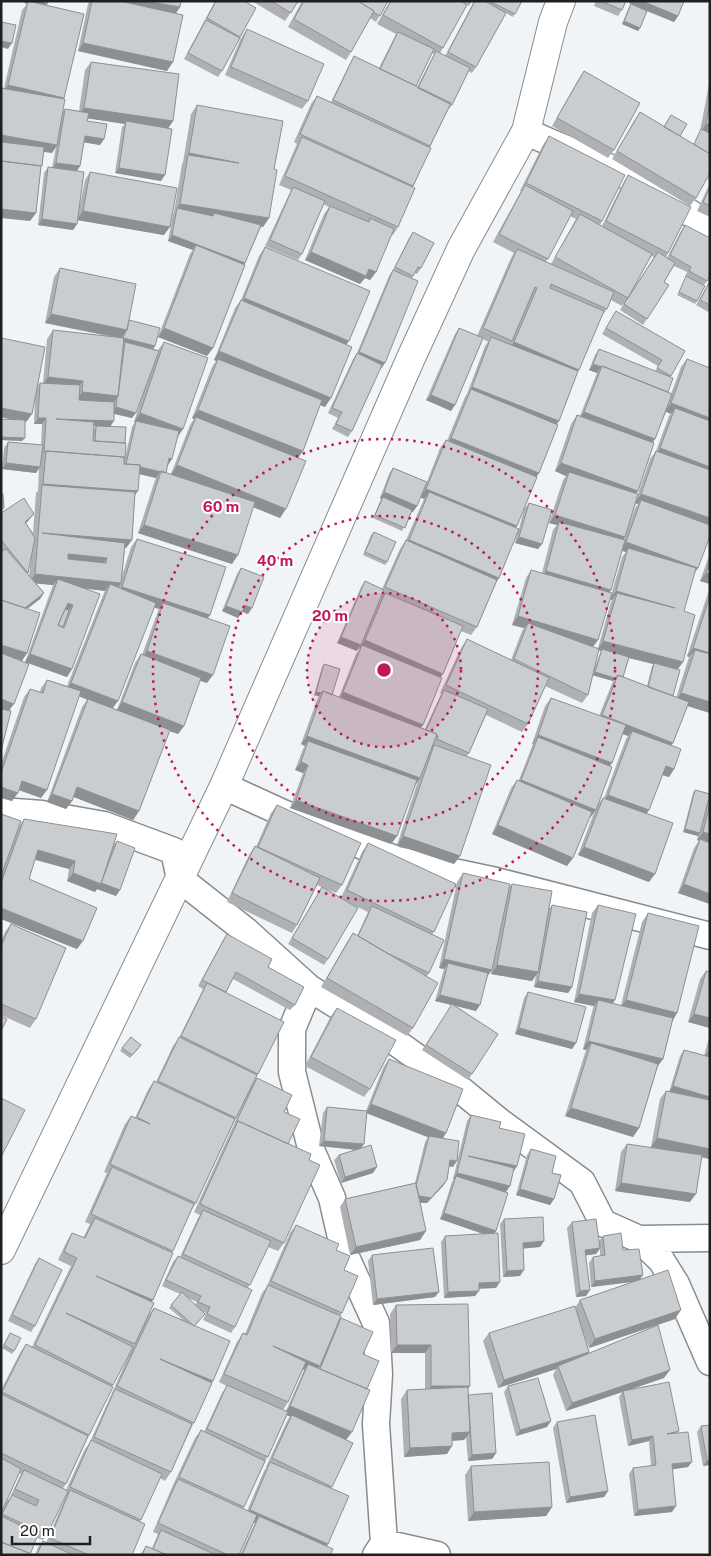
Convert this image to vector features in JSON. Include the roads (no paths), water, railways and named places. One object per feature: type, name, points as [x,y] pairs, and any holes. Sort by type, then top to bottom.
[{"type":"street","points":[[1,1250],[224,786],[410,360],[461,250],[526,131],[561,1]]},
{"type":"street","points":[[526,131],[556,146],[579,154],[644,186],[710,227]]},
{"type":"street","points":[[224,786],[285,814],[397,860],[496,881],[710,936]]},
{"type":"street","points":[[1,811],[75,819],[104,825],[174,852],[180,879],[246,931],[309,988],[387,1036],[450,1081],[500,1122],[582,1182],[603,1223],[639,1239],[661,1260],[676,1284],[710,1362]]},
{"type":"street","points":[[309,988],[292,1029],[292,1072],[312,1152],[332,1198],[345,1255],[376,1323],[379,1374],[376,1424],[380,1549],[437,1555]]},
{"type":"street","points":[[639,1239],[710,1238]]}]
